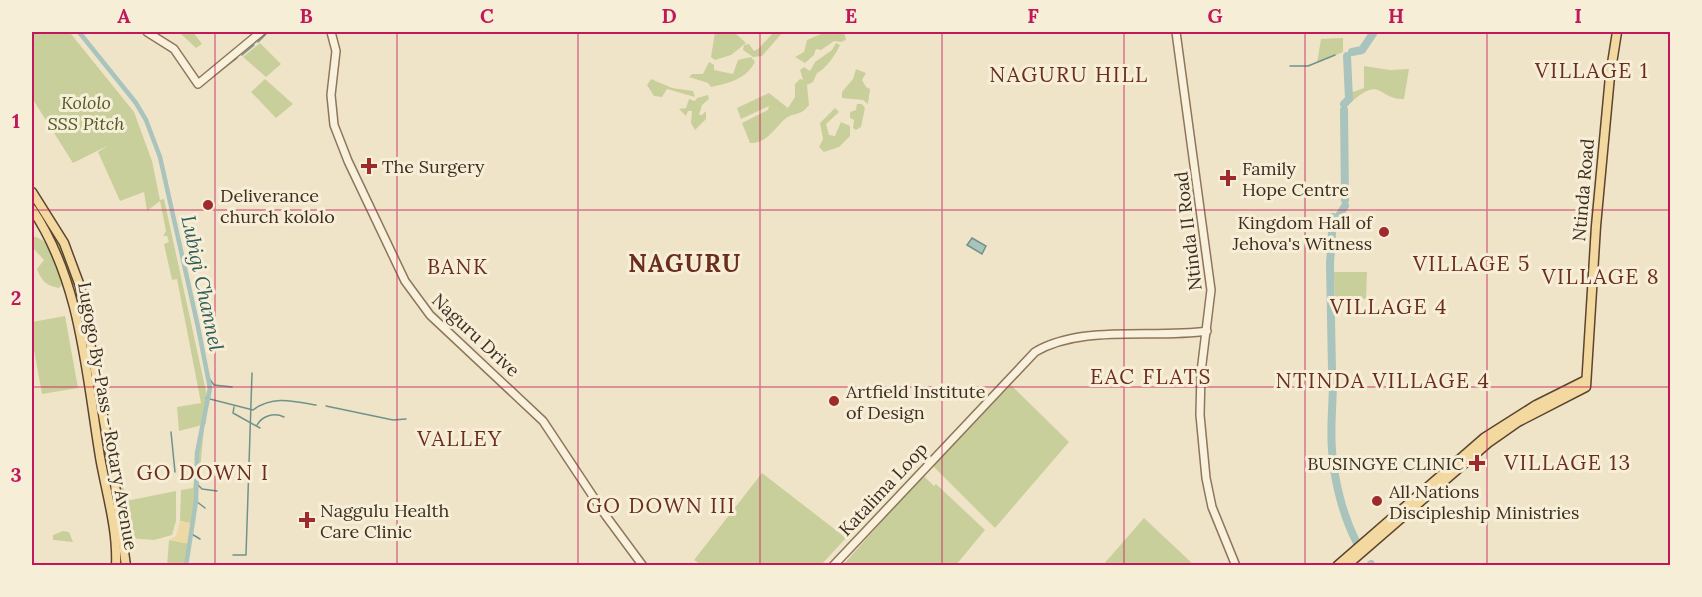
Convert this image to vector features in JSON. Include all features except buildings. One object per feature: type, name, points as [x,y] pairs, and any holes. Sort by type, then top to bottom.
[{"type":"main road","name":"Ntinda Road","points":[[1585,384],[1610,76],[1617,32]]},
{"type":"main road","name":"Lugogo By-Pass - Rotary Avenue","points":[[32,192],[61,237],[72,262],[84,304],[90,370],[116,566]]},
{"type":"main road","name":"Lugogo By-Pass - Rotary Avenue","points":[[32,209],[54,244],[68,278],[90,370],[123,533],[126,566]]},
{"type":"main road","points":[[1346,566],[1488,443],[1518,422],[1585,384]]},
{"type":"main road","points":[[1337,566],[1484,438],[1536,405],[1585,384]]},
{"type":"street","points":[[147,32],[174,50],[198,84],[261,32]]},
{"type":"street","name":"Naguru Drive","points":[[331,32],[336,51],[331,95],[334,124],[348,161],[405,281],[430,315],[543,421],[606,516],[643,566]]},
{"type":"street","name":"Ntinda II Road","points":[[1176,32],[1211,290],[1201,372],[1200,415],[1206,478],[1212,507],[1236,566]]},
{"type":"street","name":"Katalima Loop","points":[[833,566],[1035,351],[1052,344],[1079,338],[1207,331]]},
{"type":"green space","name":"Kololo SSS Pitch","points":[[32,32],[73,32],[71,34],[134,112],[152,161],[160,200],[164,199],[207,396],[206,424],[179,431],[177,407],[201,403],[177,279],[172,280],[164,244],[169,242],[167,236],[163,236],[166,231],[160,201],[147,211],[144,192],[120,201],[98,152],[107,146],[73,163],[32,98]]},
{"type":"green space","points":[[179,32],[193,32],[202,44],[196,48]]},
{"type":"green space","points":[[715,32],[734,32],[746,43],[731,55],[715,60],[711,57]]},
{"type":"green space","points":[[774,32],[783,32],[762,56],[753,57],[743,50],[744,45],[749,44],[754,51],[758,49]]},
{"type":"green space","points":[[816,32],[844,32],[846,40],[834,41],[821,50],[816,49],[814,55],[805,63],[795,57],[804,52],[807,40],[821,34]]},
{"type":"green space","points":[[1343,38],[1343,52],[1317,63],[1321,39]]},
{"type":"green space","points":[[260,43],[281,64],[266,77],[243,57]]},
{"type":"green space","points":[[836,43],[840,45],[833,57],[817,73],[813,82],[807,85],[809,105],[800,113],[785,119],[761,141],[750,143],[742,123],[768,110],[769,106],[741,119],[737,108],[769,93],[788,108],[795,97],[795,84],[800,79],[803,80],[800,70],[804,67],[810,71],[815,62],[832,50]]},
{"type":"green space","points":[[751,57],[755,62],[751,68],[741,77],[730,82],[711,87],[708,83],[689,77],[692,74],[703,74],[709,62],[714,65],[714,70],[733,74],[738,60]]},
{"type":"green space","points":[[1364,66],[1390,70],[1409,69],[1404,99],[1388,96],[1374,89],[1361,94],[1351,102],[1350,93],[1364,88]]},
{"type":"green space","points":[[856,69],[866,73],[862,80],[870,89],[868,104],[863,100],[842,98],[842,92],[853,79]]},
{"type":"green space","points":[[265,79],[293,104],[276,118],[251,92]]},
{"type":"green space","points":[[651,79],[672,88],[693,91],[695,97],[667,89],[662,97],[654,96],[647,85]]},
{"type":"green space","points":[[708,95],[709,99],[702,105],[699,115],[706,111],[706,119],[695,130],[691,123],[692,111],[688,111],[686,116],[679,109],[686,108],[689,99],[695,101],[697,98]]},
{"type":"green space","points":[[857,104],[862,104],[865,108],[861,127],[856,130],[853,128],[854,120],[850,118],[850,112],[856,110]]},
{"type":"green space","points":[[835,108],[839,112],[826,124],[829,135],[835,136],[841,122],[850,126],[850,136],[839,147],[824,152],[819,147],[823,139],[820,123]]},
{"type":"green space","points":[[32,196],[56,234],[78,288],[90,367],[77,302],[68,271],[55,241],[37,213]]},
{"type":"green space","points":[[32,236],[45,242],[54,254],[65,281],[59,288],[47,284],[41,277],[37,269],[44,260],[32,247]]},
{"type":"green space","points":[[1334,272],[1367,272],[1366,299],[1335,297]]},
{"type":"green space","points":[[65,316],[78,388],[42,394],[32,339],[32,322]]},
{"type":"green space","points":[[93,372],[118,514],[114,514],[89,374]]},
{"type":"green space","points":[[1011,385],[1069,442],[995,528],[932,465]]},
{"type":"green space","points":[[204,428],[195,524],[180,521],[181,490],[193,488],[201,430]]},
{"type":"green space","points":[[762,473],[846,538],[821,565],[701,565],[694,560]]},
{"type":"green space","points":[[923,475],[934,486],[936,484],[985,530],[956,565],[843,565]]},
{"type":"green space","points":[[122,478],[126,501],[176,491],[176,521],[172,535],[154,540],[128,538],[119,481]]},
{"type":"green space","points":[[1144,518],[1194,565],[1103,565]]},
{"type":"green space","points":[[63,531],[69,532],[73,542],[53,540],[53,535]]},
{"type":"green space","points":[[169,540],[191,544],[188,565],[167,566]]},
{"type":"sand","points":[[180,521],[195,524],[191,544],[169,540],[176,536]]},
{"type":"water","points":[[972,238],[986,246],[982,254],[967,245]]},
{"type":"waterway","name":"Lubigi Channel","points":[[79,32],[136,103],[146,120],[160,157],[198,327],[210,388],[197,453],[196,501],[186,566]]},
{"type":"waterway","points":[[1352,52],[1362,50],[1374,32]]},
{"type":"waterway","points":[[258,42],[267,33]]},
{"type":"waterway","points":[[242,55],[254,45]]},
{"type":"waterway","points":[[1290,66],[1308,66],[1335,55]]},
{"type":"waterway","points":[[1344,104],[1349,99],[1347,56]]},
{"type":"waterway","points":[[210,79],[237,58]]},
{"type":"waterway","points":[[1344,110],[1345,200]]},
{"type":"waterway","points":[[1340,214],[1345,206]]},
{"type":"waterway","points":[[1332,370],[1330,264],[1333,217]]},
{"type":"waterway","points":[[233,555],[246,555],[252,373]]},
{"type":"waterway","points":[[208,377],[214,385],[232,387]]},
{"type":"waterway","points":[[1333,381],[1331,424],[1333,462],[1343,510],[1357,543]]},
{"type":"waterway","points":[[206,398],[253,410],[260,405],[275,401],[316,405]]},
{"type":"waterway","points":[[326,406],[393,420],[406,419]]},
{"type":"waterway","points":[[234,407],[233,413],[260,428]]},
{"type":"waterway","points":[[257,425],[269,416],[284,417]]},
{"type":"waterway","points":[[171,432],[175,472]]},
{"type":"waterway","points":[[198,467],[228,472]]},
{"type":"waterway","points":[[196,483],[202,489],[217,491]]},
{"type":"waterway","points":[[196,501],[205,508]]},
{"type":"waterway","points":[[190,533],[200,539]]},
{"type":"place","name":"The Surgery","points":[[369,166]]},
{"type":"place","name":"Family Hope Centre","points":[[1228,178]]},
{"type":"place","name":"Deliverance church kololo","points":[[208,205]]},
{"type":"place","name":"Kingdom Hall of Jehova's Witness","points":[[1384,232]]},
{"type":"place","name":"Artfield Institute of Design","points":[[834,401]]},
{"type":"place","name":"BUSINGYE CLINIC","points":[[1477,463]]},
{"type":"place","name":"All Nations Discipleship Ministries","points":[[1377,501]]},
{"type":"place","name":"Naggulu Health Care Clinic","points":[[307,520]]},
{"type":"district","name":"VILLAGE 1","points":[[1592,70]]},
{"type":"district","name":"NAGURU HILL","points":[[1069,74]]},
{"type":"district","name":"NAGURU","points":[[685,263]]},
{"type":"district","name":"VILLAGE 5","points":[[1472,263]]},
{"type":"district","name":"BANK","points":[[458,266]]},
{"type":"district","name":"VILLAGE 8","points":[[1601,276]]},
{"type":"district","name":"VILLAGE 4","points":[[1389,306]]},
{"type":"district","name":"EAC FLATS","points":[[1151,376]]},
{"type":"district","name":"NTINDA VILLAGE 4","points":[[1383,380]]},
{"type":"district","name":"VALLEY","points":[[460,438]]},
{"type":"district","name":"VILLAGE 13","points":[[1568,462]]},
{"type":"district","name":"GO DOWN I","points":[[203,472]]},
{"type":"district","name":"GO DOWN III","points":[[661,505]]}]
